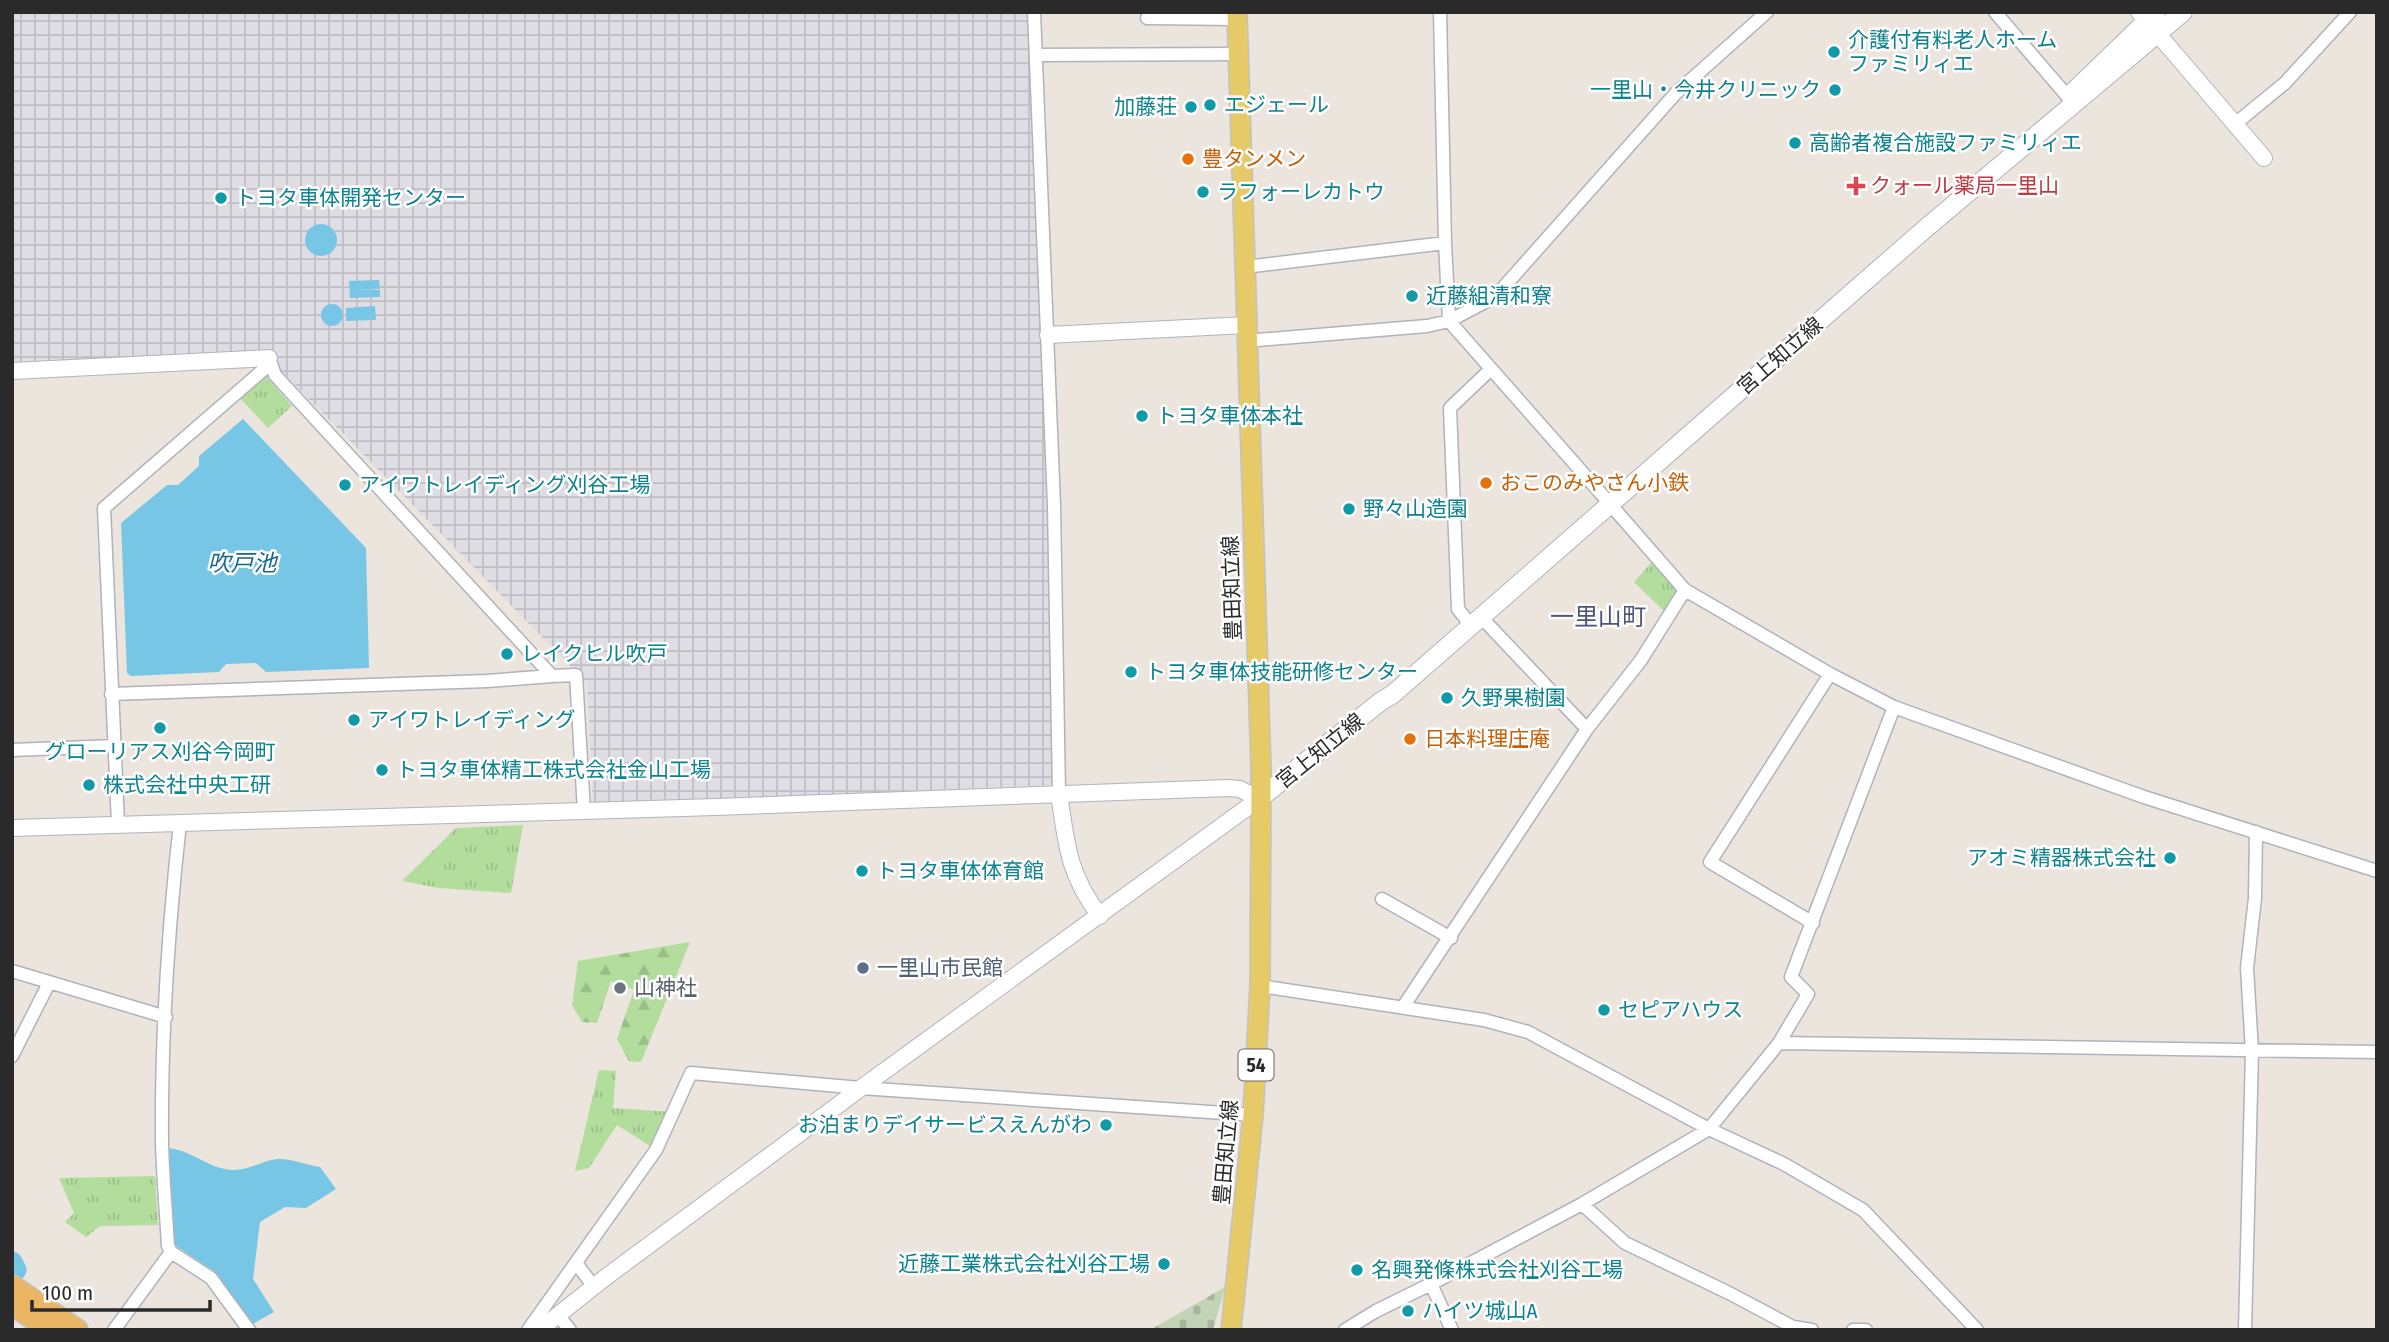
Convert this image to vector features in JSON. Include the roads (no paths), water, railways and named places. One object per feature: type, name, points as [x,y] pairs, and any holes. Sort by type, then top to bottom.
[{"type":"highway","points":[[12,1286],[77,1330]]},
{"type":"highway","points":[[12,1304],[50,1330]]},
{"type":"main road","name":"宮上知立線","points":[[1607,501],[1926,228],[2150,20],[2183,12]]},
{"type":"main road","name":"豊田知立線","points":[[1231,1330],[1253,1115],[1260,986],[1260,755],[1237,16]]},
{"type":"main road","name":"宮上知立線","points":[[1259,799],[1380,702],[1388,689],[1474,618],[1607,501],[1921,220],[2068,97],[2150,20]]},
{"type":"street","points":[[1034,12],[1055,505],[1059,793],[1069,861],[1086,898],[1100,916]]},
{"type":"street","points":[[1440,12],[1449,321],[1685,590],[1830,674],[1894,707],[2144,797],[2377,871]]},
{"type":"street","points":[[1048,335],[1247,333],[1427,326],[1449,321],[1485,302],[1502,289],[1676,93],[1767,12]]},
{"type":"street","points":[[1995,12],[2068,97]]},
{"type":"street","points":[[2235,124],[2285,83],[2350,12]]},
{"type":"street","points":[[1147,18],[1237,16]]},
{"type":"street","points":[[2150,20],[2264,158]]},
{"type":"street","points":[[1037,55],[1237,54]]},
{"type":"street","points":[[1245,267],[1445,243]]},
{"type":"street","points":[[12,371],[269,358]]},
{"type":"street","points":[[269,358],[275,375],[552,676]]},
{"type":"street","points":[[118,824],[104,508],[263,370],[269,358]]},
{"type":"street","points":[[1491,369],[1450,408],[1458,609],[1474,618],[1587,729]]},
{"type":"street","points":[[1403,1007],[1587,729],[1641,660],[1685,590]]},
{"type":"street","points":[[1813,923],[1710,862],[1830,674]]},
{"type":"street","points":[[111,694],[487,681],[576,675],[584,811]]},
{"type":"street","points":[[1345,1330],[1376,1311],[1582,1204],[1709,1129],[1779,1043],[1808,994],[1791,977],[1894,707]]},
{"type":"street","points":[[12,750],[114,746]]},
{"type":"street","points":[[12,828],[1228,788],[1240,789],[1259,799],[861,1088],[539,1330]]},
{"type":"street","points":[[180,824],[171,899],[162,1145],[168,1246],[171,1252],[211,1278],[248,1330]]},
{"type":"street","points":[[2245,1330],[2252,1051],[2247,968],[2255,898],[2256,832]]},
{"type":"street","points":[[1382,899],[1451,938]]},
{"type":"street","points":[[12,971],[166,1017]]},
{"type":"street","points":[[12,1056],[49,983]]},
{"type":"street","points":[[1260,986],[1485,1020],[1528,1032],[1709,1129],[1784,1164],[1863,1210],[1977,1330]]},
{"type":"street","points":[[1779,1043],[2377,1052]]},
{"type":"street","points":[[528,1330],[656,1150],[691,1073],[861,1088],[1253,1115]]},
{"type":"street","points":[[1582,1204],[1625,1243],[1729,1293],[1791,1329],[1812,1330]]},
{"type":"street","points":[[114,1330],[171,1252]]},
{"type":"street","points":[[576,1263],[594,1287]]},
{"type":"street","points":[[1432,1284],[1452,1330]]},
{"type":"street","points":[[557,1314],[570,1330]]},
{"type":"street","points":[[1853,1330],[1866,1330]]},
{"type":"water","points":[[321,224],[332,229],[337,240],[332,251],[321,256],[310,251],[305,240],[310,229]]},
{"type":"water","points":[[379,280],[380,289],[358,290],[380,290],[380,297],[350,298],[349,281]]},
{"type":"water","points":[[332,304],[340,307],[343,315],[340,323],[332,326],[324,323],[321,315],[324,307]]},
{"type":"water","points":[[375,306],[376,320],[346,321],[346,308]]},
{"type":"water","name":"吹戸池","points":[[243,419],[366,548],[369,668],[266,672],[256,663],[226,664],[219,672],[131,676],[127,673],[121,523],[167,485],[178,485],[199,466],[199,456]]},
{"type":"water","points":[[167,1148],[176,1149],[225,1169],[240,1170],[277,1159],[320,1167],[336,1189],[306,1208],[285,1207],[260,1222],[253,1279],[274,1312],[251,1325],[214,1271],[173,1244]]},
{"type":"waterway","points":[[12,1262],[16,1270]]},
{"type":"place","name":"介護付有料老人ホーム ファミリィエ","points":[[1834,52]]},
{"type":"place","name":"一里山・今井クリニック","points":[[1835,90]]},
{"type":"place","name":"エジェール","points":[[1210,105]]},
{"type":"place","name":"加藤荘","points":[[1191,107]]},
{"type":"place","name":"高齢者複合施設ファミリィエ","points":[[1795,143]]},
{"type":"place","name":"豊タンメン","points":[[1188,159]]},
{"type":"place","name":"クォール薬局一里山","points":[[1856,186]]},
{"type":"place","name":"ラフォーレカトウ","points":[[1203,192]]},
{"type":"place","name":"トヨタ車体開発センター","points":[[221,198]]},
{"type":"place","name":"近藤組清和寮","points":[[1412,296]]},
{"type":"place","name":"トヨタ車体本社","points":[[1142,416]]},
{"type":"place","name":"おこのみやさん小鉄","points":[[1486,483]]},
{"type":"place","name":"アイワトレイディング刈谷工場","points":[[345,485]]},
{"type":"place","name":"野々山造園","points":[[1349,509]]},
{"type":"place","name":"レイクヒル吹戸","points":[[507,654]]},
{"type":"place","name":"トヨタ車体技能研修センター","points":[[1131,672]]},
{"type":"place","name":"久野果樹園","points":[[1447,698]]},
{"type":"place","name":"アイワトレイディング","points":[[354,720]]},
{"type":"place","name":"グローリアス刈谷今岡町","points":[[160,728]]},
{"type":"place","name":"日本料理庄庵","points":[[1410,739]]},
{"type":"place","name":"トヨタ車体精工株式会社金山工場","points":[[382,770]]},
{"type":"place","name":"株式会社中央工研","points":[[89,785]]},
{"type":"place","name":"アオミ精器株式会社","points":[[2170,858]]},
{"type":"place","name":"トヨタ車体体育館","points":[[862,871]]},
{"type":"place","name":"一里山市民館","points":[[863,968]]},
{"type":"place","name":"山神社","points":[[620,988]]},
{"type":"place","name":"セピアハウス","points":[[1604,1010]]},
{"type":"place","name":"お泊まりデイサービスえんがわ","points":[[1106,1125]]},
{"type":"place","name":"近藤工業株式会社刈谷工場","points":[[1164,1264]]},
{"type":"place","name":"名興発條株式会社刈谷工場","points":[[1357,1270]]},
{"type":"place","name":"ハイツ城山A","points":[[1408,1311]]},
{"type":"district","name":"一里山町","points":[[1598,617]]}]
